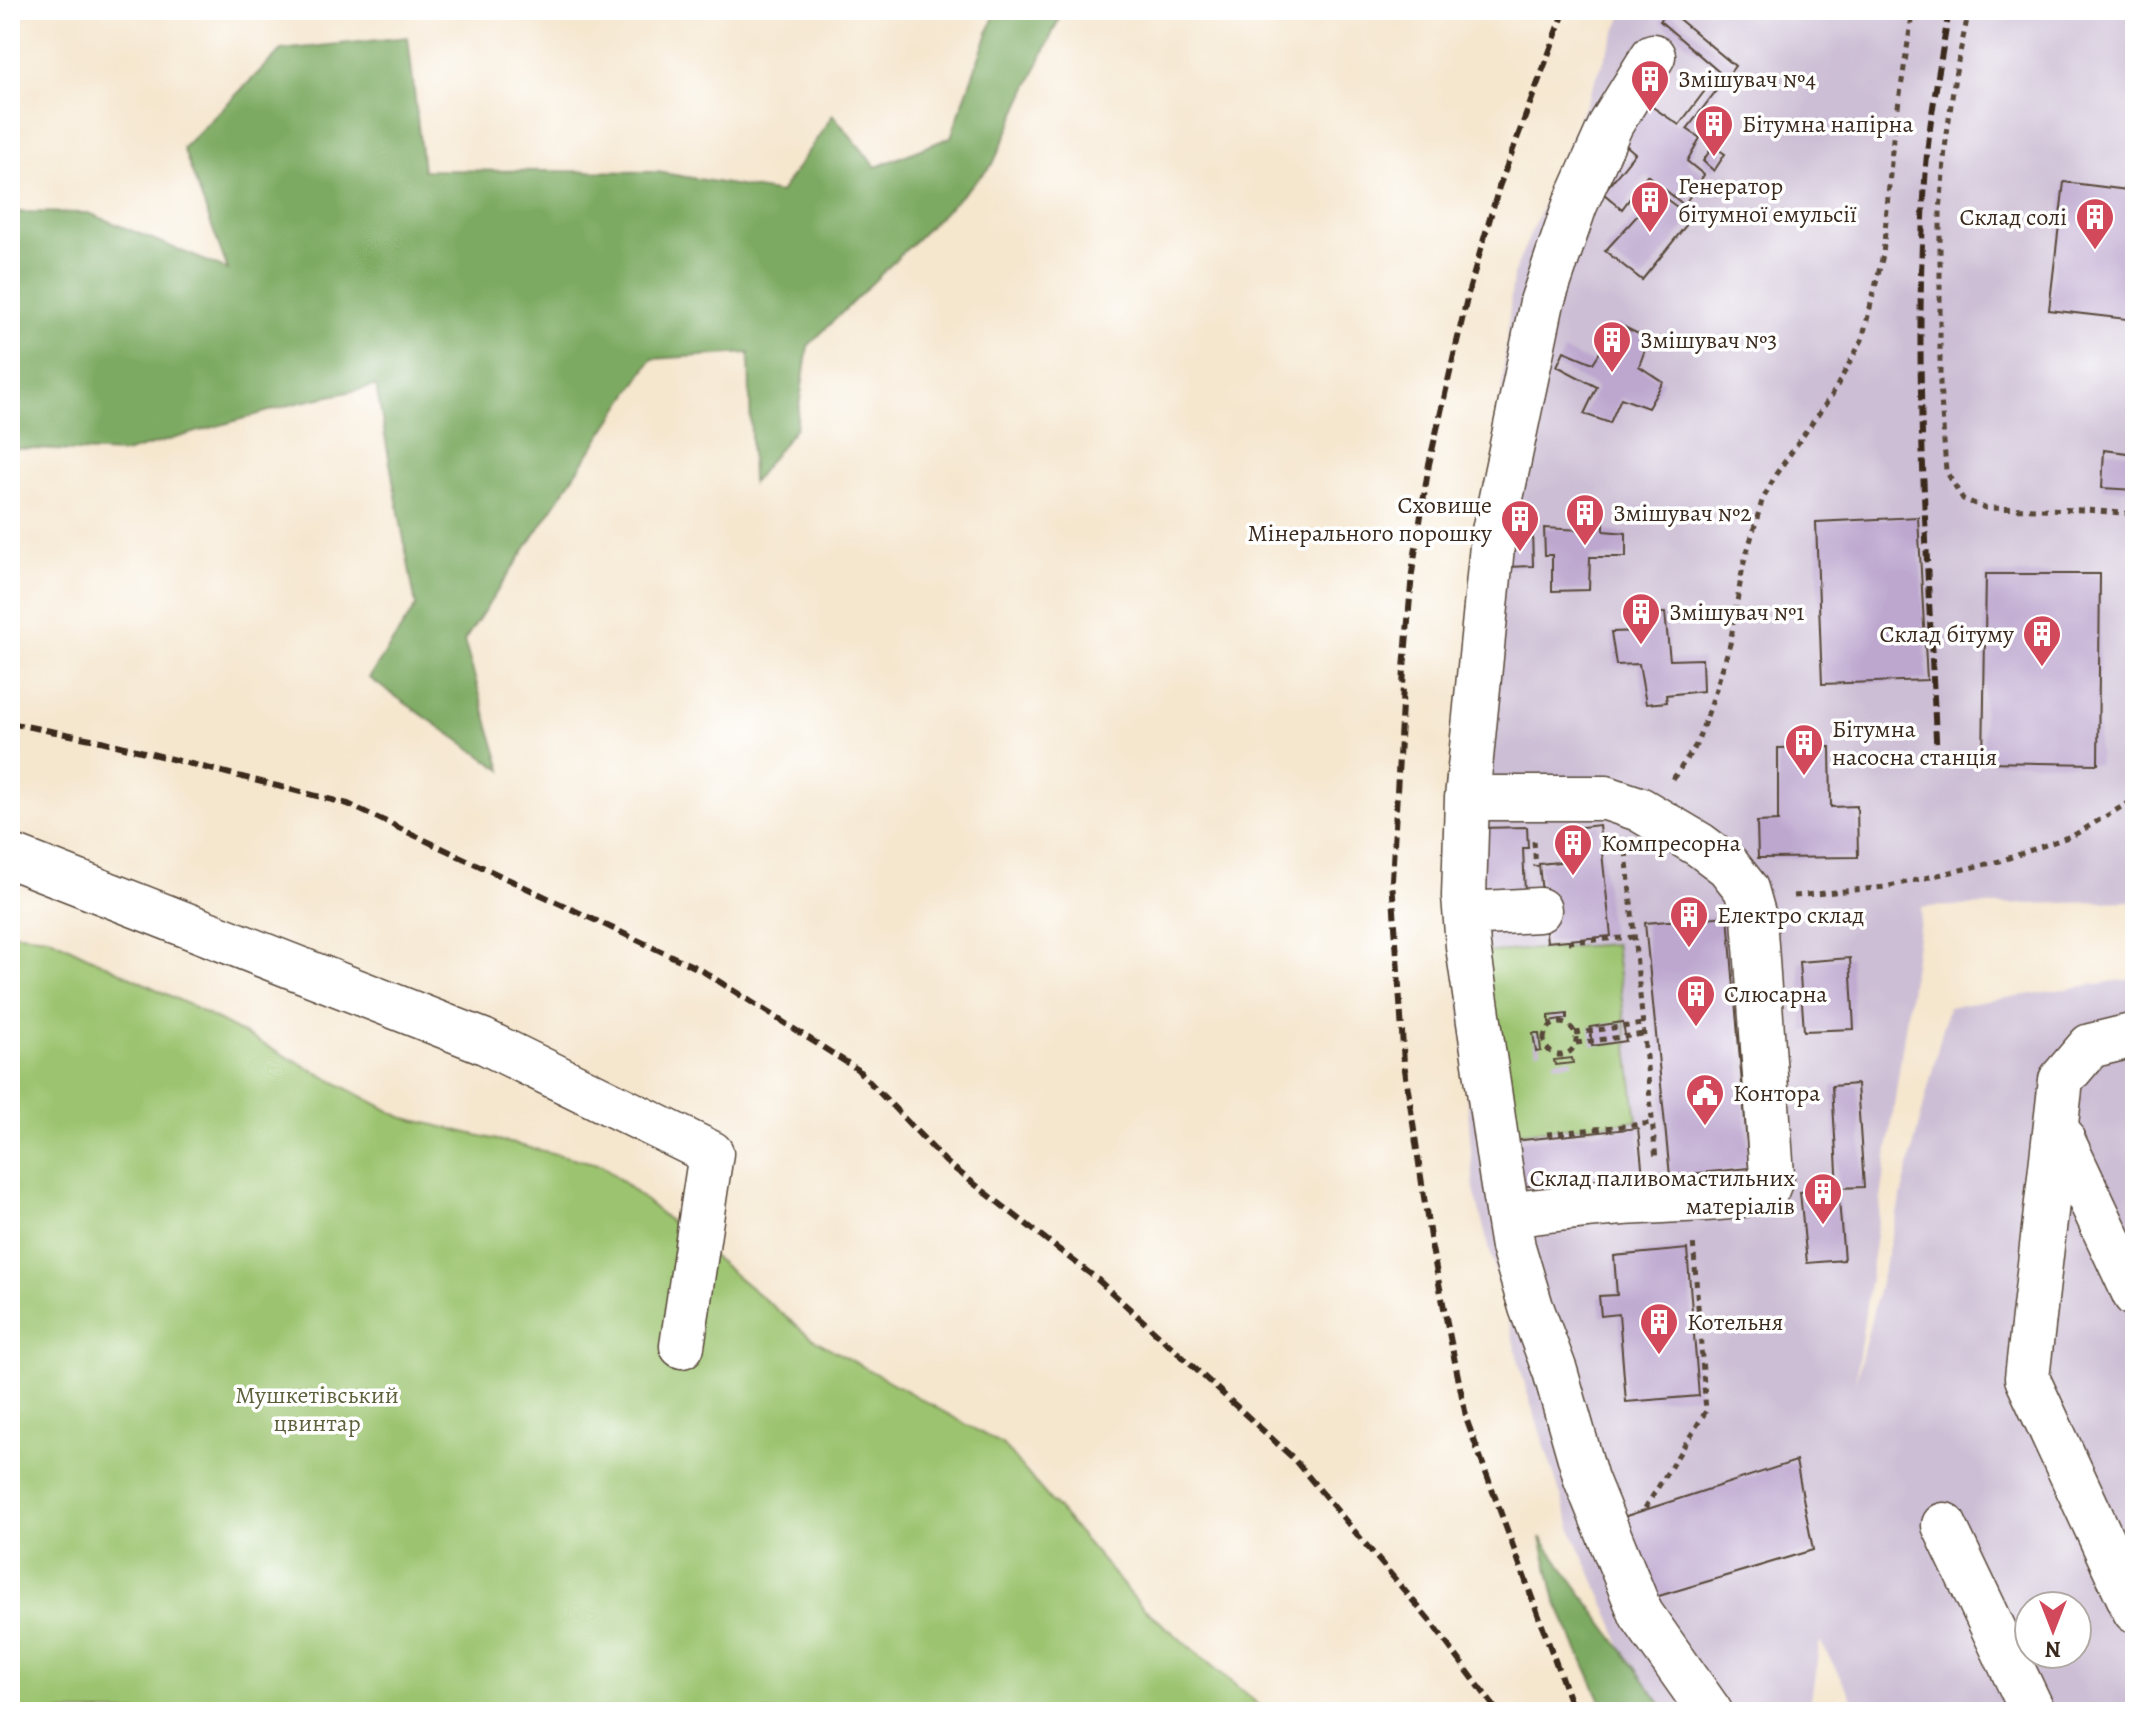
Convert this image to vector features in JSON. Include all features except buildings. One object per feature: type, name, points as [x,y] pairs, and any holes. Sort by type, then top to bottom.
[{"type":"lane","points":[[1653,56],[1605,137],[1575,205],[1542,302],[1493,536],[1467,798],[1464,896],[1517,1262],[1555,1371],[1586,1479],[1641,1614],[1710,1712]]},
{"type":"lane","points":[[1467,798],[1606,798],[1639,809],[1700,845],[1728,866],[1746,889],[1754,917],[1772,1176],[1767,1189],[1750,1194],[1563,1207],[1508,1215]]},
{"type":"lane","points":[[10,856],[483,1041],[711,1153],[682,1346]]},
{"type":"lane","points":[[1466,914],[1539,910]]},
{"type":"lane","points":[[2135,1035],[2090,1046],[2061,1080],[2027,1378],[2135,1611]]},
{"type":"lane","points":[[2056,1126],[2135,1295]]},
{"type":"lane","points":[[1944,1525],[2033,1712]]},
{"type":"path","points":[[1644,1511],[1706,1411],[1675,1200],[1653,1123],[1622,803],[1645,797],[1664,786],[1683,767],[1696,745],[1730,644],[1743,566],[1762,501],[1776,474],[1832,395],[1862,340],[1883,255],[1893,139],[1913,10]]},
{"type":"path","points":[[1969,10],[1955,76],[1940,212],[1940,383],[1946,471],[1963,499],[1985,508],[2135,514]]},
{"type":"path","points":[[2135,63],[2135,78]]},
{"type":"path","points":[[1746,889],[1758,895],[1780,896],[1899,884],[2000,861],[2074,835],[2135,799]]},
{"type":"path","points":[[1563,1023],[1575,1033],[1576,1043],[1570,1052],[1561,1055],[1551,1052],[1545,1043],[1546,1033],[1553,1024],[1563,1023]]},
{"type":"path","points":[[1575,1033],[1643,1024]]},
{"type":"path","points":[[1576,1043],[1644,1034]]},
{"type":"path","points":[[1547,1134],[1653,1123]]},
{"type":"shaded area","points":[[1625,10],[2135,10],[2135,901],[1922,907],[1855,1384],[1948,1007],[2135,978],[2135,1712],[1860,1712],[1820,1641],[1809,1712],[1642,1712],[1614,1625],[1573,1533],[1526,1389],[1474,1190],[1452,895],[1513,275]]},
{"type":"green space","points":[[996,10],[1063,10],[993,164],[808,346],[796,427],[752,483],[749,353],[652,359],[464,641],[502,770],[369,678],[416,606],[376,386],[297,403],[124,453],[10,448],[10,212],[89,213],[228,270],[183,148],[281,50],[408,37],[423,170],[657,172],[780,193],[833,115],[876,167],[951,137]]},
{"type":"green space","name":"Мушкетівський цвинтар","points":[[10,933],[48,937],[189,1005],[401,1117],[602,1165],[810,1337],[1003,1445],[1140,1605],[1267,1712],[10,1712]]},
{"type":"green space","points":[[1615,944],[1637,1121],[1501,1134],[1478,953]]},
{"type":"green space","points":[[1541,1537],[1667,1712],[1606,1712],[1556,1601]]},
{"type":"railway","points":[[10,12],[18,10]]},
{"type":"railway","points":[[1565,10],[1499,187],[1468,294],[1429,464],[1412,573],[1392,880],[1404,1063],[1431,1244],[1467,1421],[1574,1712]]},
{"type":"railway","points":[[1937,760],[1923,463],[1922,240],[1928,146],[1949,10]]},
{"type":"railway","points":[[10,723],[101,741],[348,804],[701,970],[857,1069],[946,1162],[1097,1279],[1292,1457],[1431,1622],[1498,1712]]},
{"type":"place","name":"Змішувач №4","points":[[1650,113]]},
{"type":"place","name":"Бітумна напірна","points":[[1714,158]]},
{"type":"place","name":"Генератор бітумної емульсії","points":[[1650,234]]},
{"type":"place","name":"Склад солі","points":[[2095,251]]},
{"type":"place","name":"Змішувач №3","points":[[1612,374]]},
{"type":"place","name":"Змішувач №2","points":[[1585,547]]},
{"type":"place","name":"Сховище Мінерального порошку","points":[[1520,553]]},
{"type":"place","name":"Змішувач №1","points":[[1641,646]]},
{"type":"place","name":"Склад бітуму","points":[[2042,668]]},
{"type":"place","name":"Бітумна насосна станція","points":[[1804,777]]},
{"type":"place","name":"Компресорна","points":[[1573,877]]},
{"type":"place","name":"Електро склад","points":[[1689,949]]},
{"type":"place","name":"Слюсарна","points":[[1696,1028]]},
{"type":"place","name":"Контора","points":[[1705,1127]]},
{"type":"place","name":"Склад паливомастильних матеріалів","points":[[1823,1226]]},
{"type":"place","name":"Котельня","points":[[1659,1356]]}]
